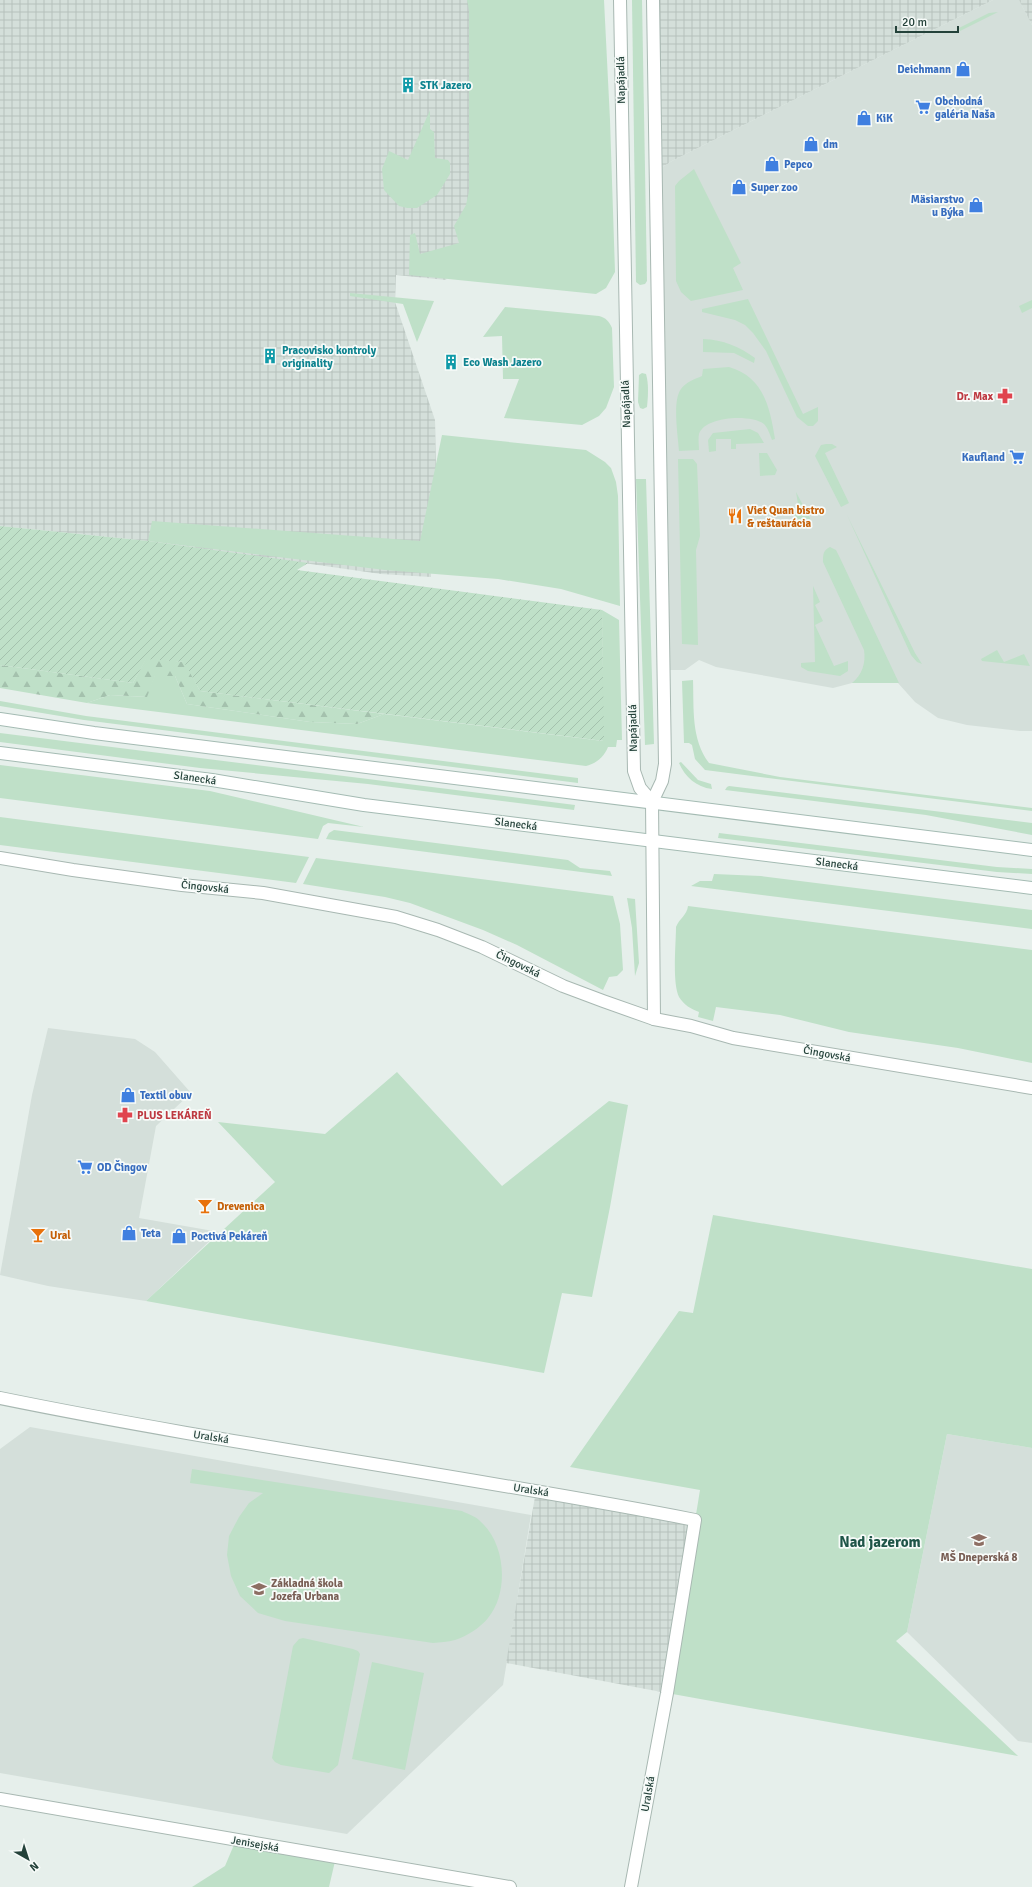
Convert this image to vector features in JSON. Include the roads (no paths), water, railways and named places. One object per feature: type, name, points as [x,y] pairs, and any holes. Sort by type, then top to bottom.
[{"type":"street","name":"Napájadlá","points":[[620,0],[623,320],[628,444],[634,771],[640,788],[652,802]]},
{"type":"street","points":[[653,0],[665,764],[662,782],[652,802],[654,1019]]},
{"type":"street","points":[[0,719],[94,733],[1032,850]]},
{"type":"street","name":"Slanecká","points":[[0,753],[212,780],[364,805],[652,842],[1032,888]]},
{"type":"street","name":"Čingovská","points":[[0,858],[158,882],[263,893],[396,917],[438,930],[482,947],[563,986],[654,1019],[692,1026],[733,1038],[1032,1088]]},
{"type":"street","name":"Uralská","points":[[0,1398],[179,1432],[585,1499],[695,1520],[666,1700],[631,1887]]},
{"type":"street","name":"Jenisejská","points":[[0,1800],[510,1887]]},
{"type":"place","name":"Deichmann","points":[[963,69]]},
{"type":"place","name":"STK Jazero","points":[[408,85]]},
{"type":"place","name":"Obchodná galéria Naša","points":[[923,107]]},
{"type":"place","name":"KiK","points":[[864,118]]},
{"type":"place","name":"dm","points":[[811,144]]},
{"type":"place","name":"Pepco","points":[[772,164]]},
{"type":"place","name":"Super zoo","points":[[739,187]]},
{"type":"place","name":"Mäsiarstvo u Býka","points":[[976,205]]},
{"type":"place","name":"Pracovisko kontroly originality","points":[[270,356]]},
{"type":"place","name":"Eco Wash Jazero","points":[[451,362]]},
{"type":"place","name":"Dr. Max","points":[[1005,396]]},
{"type":"place","name":"Kaufland","points":[[1017,457]]},
{"type":"place","name":"Viet Quan bistro & reštaurácia","points":[[735,516]]},
{"type":"place","name":"Textil obuv","points":[[128,1095]]},
{"type":"place","name":"PLUS LEKÁREŇ","points":[[125,1115]]},
{"type":"place","name":"OD Čingov","points":[[85,1167]]},
{"type":"place","name":"Drevenica","points":[[205,1206]]},
{"type":"place","name":"Teta","points":[[129,1233]]},
{"type":"place","name":"Ural","points":[[38,1235]]},
{"type":"place","name":"Poctivá Pekáreň","points":[[179,1236]]},
{"type":"place","name":"MŠ Dneperská 8","points":[[979,1540]]},
{"type":"place","name":"Základná škola Jozefa Urbana","points":[[259,1589]]},
{"type":"district","name":"Nad jazerom","points":[[880,1542]]}]
